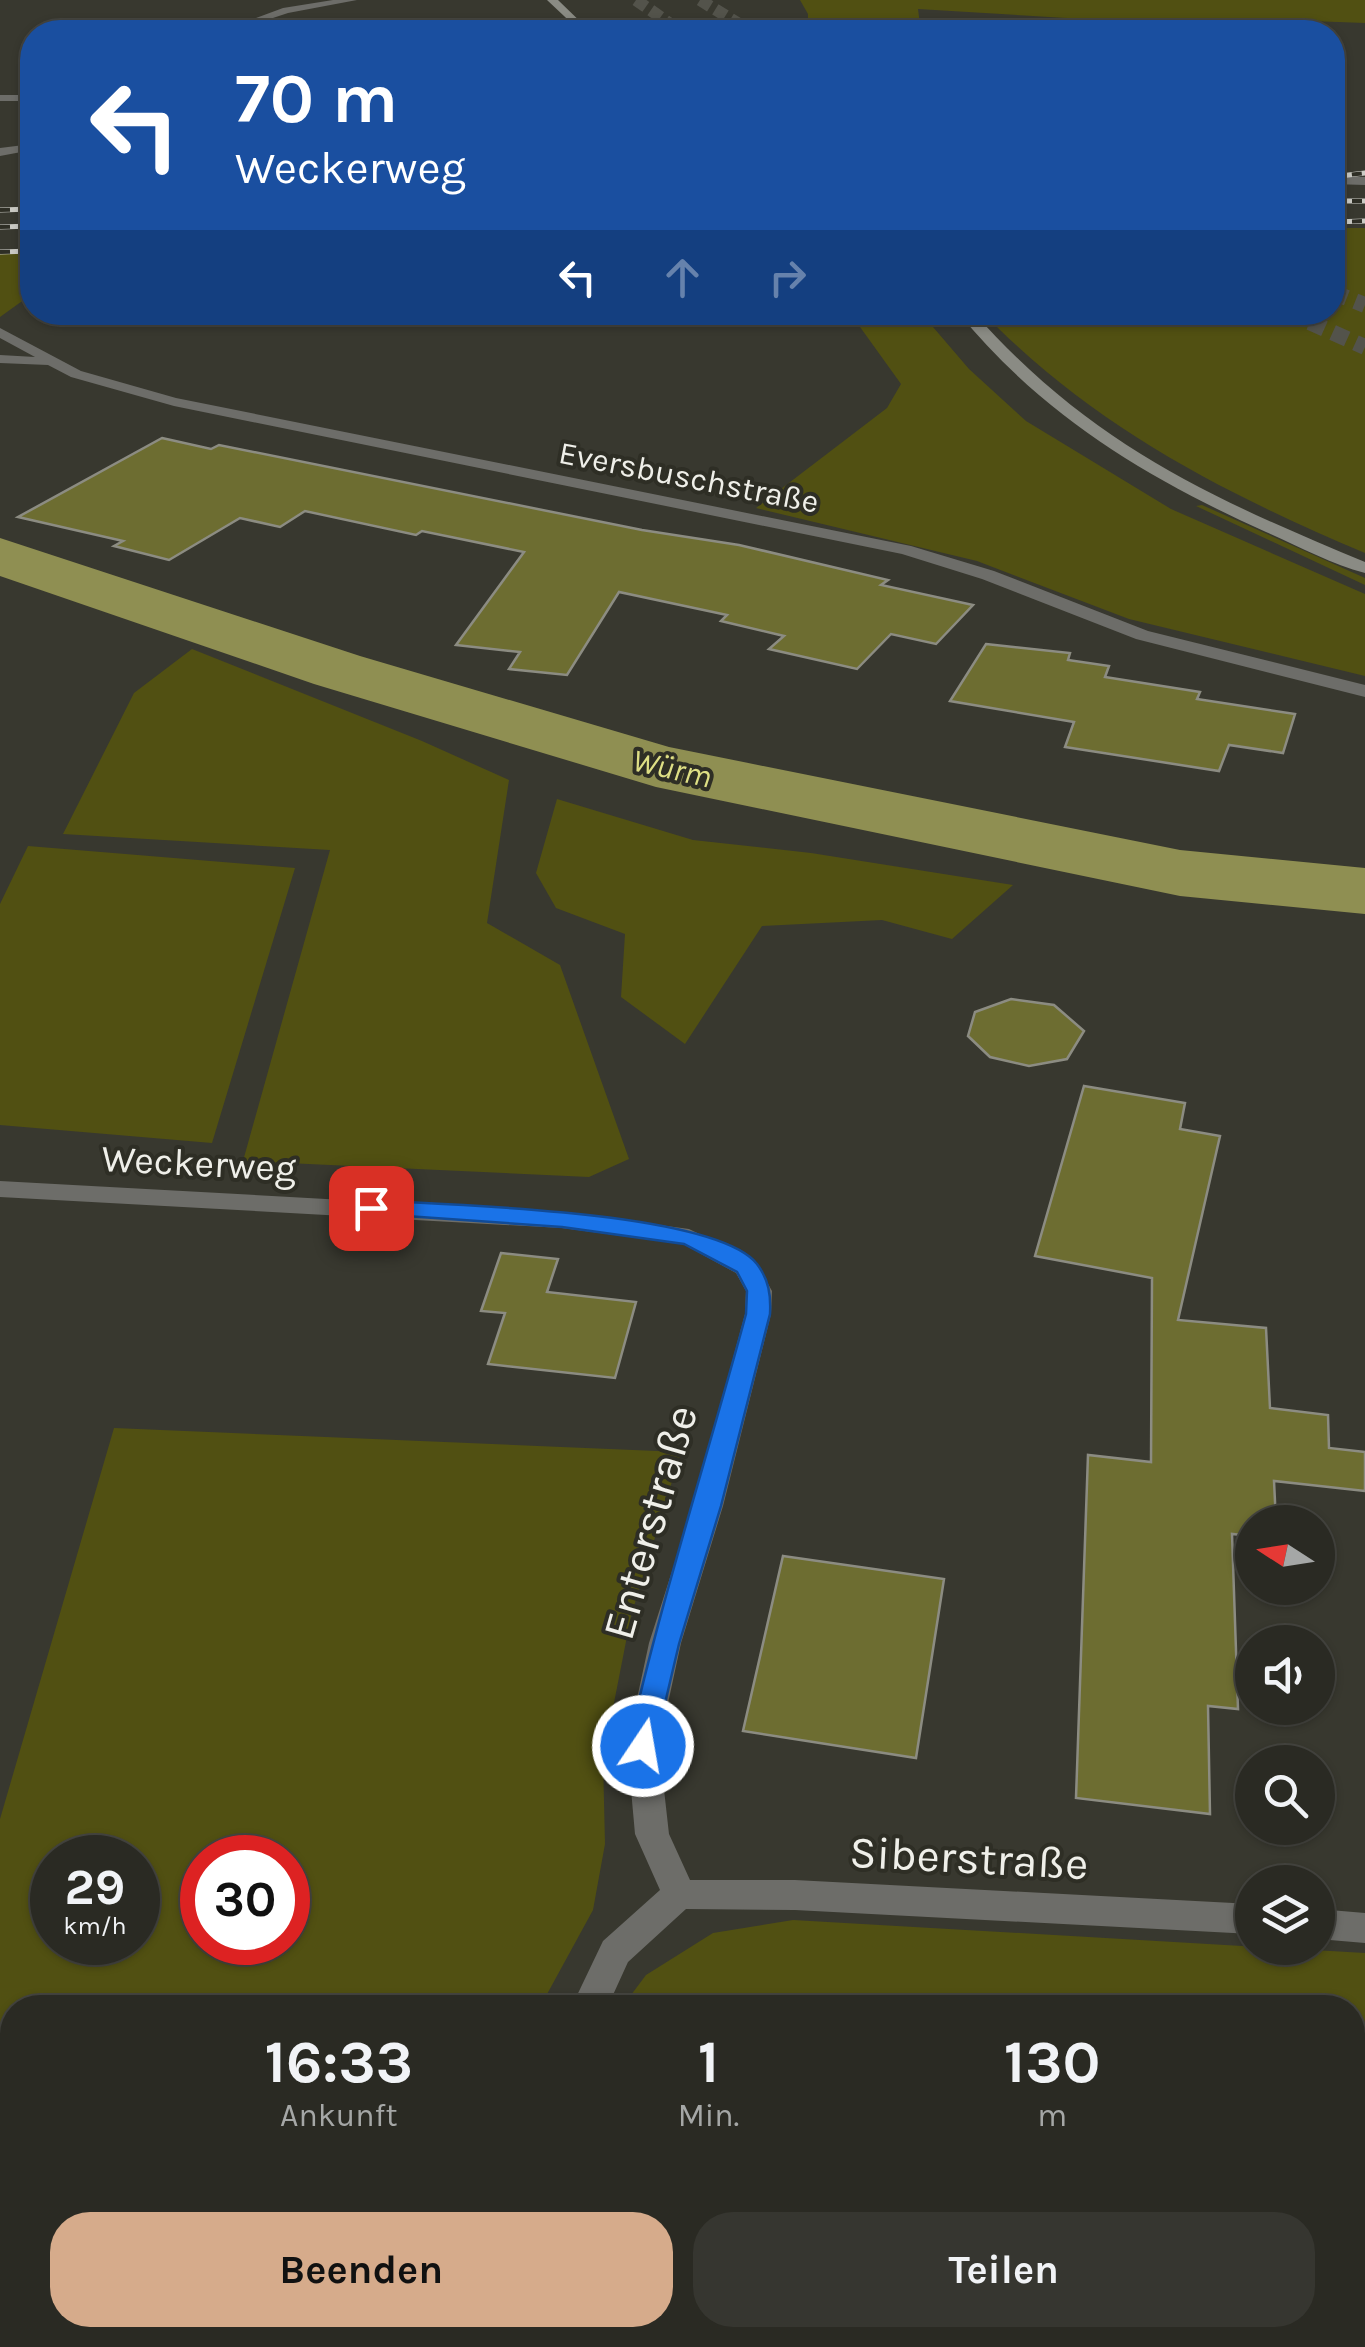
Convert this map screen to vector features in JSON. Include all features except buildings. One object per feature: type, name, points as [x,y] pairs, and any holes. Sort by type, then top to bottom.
[{"type":"main road","points":[[552,0],[573,20]]},
{"type":"main road","points":[[976,325],[1011,364],[1051,399],[1132,456],[1216,502],[1365,568]]},
{"type":"street","points":[[257,20],[286,10],[352,0]]},
{"type":"street","name":"Eversbuschstraße","points":[[0,332],[53,363],[115,386],[281,426],[905,550],[988,575],[1142,635],[1365,690]]},
{"type":"street","points":[[0,359],[53,363]]},
{"type":"street","name":"Weckerweg","points":[[0,1190],[562,1220],[689,1237],[746,1266]]},
{"type":"street","name":"Enterstraße","points":[[680,1894],[652,1834],[643,1746],[665,1644],[708,1506],[758,1314],[759,1291],[746,1266]]},
{"type":"street","points":[[594,1995],[615,1952],[680,1894]]},
{"type":"street","name":"Siberstraße","points":[[680,1894],[796,1895],[1235,1918]]},
{"type":"street","points":[[1335,1925],[1365,1928]]},
{"type":"shaded area","points":[[800,0],[1365,0],[1365,23],[1231,18],[1100,20],[918,9],[919,20],[808,20]]},
{"type":"shaded area","points":[[1345,228],[1365,228],[1365,553],[1260,506],[1161,453],[1069,390],[996,325],[1345,325]]},
{"type":"shaded area","points":[[20,253],[20,303],[0,317],[0,254]]},
{"type":"shaded area","points":[[859,325],[931,325],[969,369],[1026,421],[1171,509],[1365,594],[1365,676],[1129,619],[977,561],[756,508],[887,408],[901,384]]},
{"type":"shaded area","points":[[1202,505],[1365,578],[1365,585],[1196,506]]},
{"type":"shaded area","points":[[192,649],[509,780],[487,923],[560,965],[629,1159],[589,1177],[243,1161],[330,850],[63,834],[134,693]]},
{"type":"shaded area","points":[[557,799],[693,840],[811,853],[1013,885],[952,939],[882,920],[762,926],[685,1044],[621,997],[625,934],[556,908],[536,873]]},
{"type":"shaded area","points":[[28,846],[295,868],[212,1143],[0,1125],[0,904]]},
{"type":"shaded area","points":[[114,1428],[681,1452],[631,1616],[603,1759],[605,1844],[593,1910],[547,1995],[0,1995],[0,1819]]},
{"type":"shaded area","points":[[793,1920],[1235,1946],[1235,1965],[1335,1965],[1335,1951],[1365,1953],[1365,1995],[631,1995],[646,1975],[713,1933]]},
{"type":"waterway","name":"Würm","points":[[0,556],[337,670],[656,766],[1180,873],[1365,891]]},
{"type":"tunnel","points":[[636,0],[665,20]]},
{"type":"tunnel","points":[[700,0],[732,20]]},
{"type":"tunnel","points":[[1345,297],[1365,305]]},
{"type":"tunnel","points":[[1316,325],[1365,347]]},
{"type":"railway","points":[[1345,175],[1365,173]]},
{"type":"railway","points":[[1345,201],[1365,201]]},
{"type":"railway","points":[[0,210],[20,209]]},
{"type":"railway","points":[[1345,222],[1365,221]]},
{"type":"railway","points":[[0,227],[20,226]]},
{"type":"railway","points":[[0,252],[20,251]]},
{"type":"route","points":[[371,1208],[562,1220],[689,1237],[746,1266],[759,1291],[758,1314],[708,1506],[665,1644],[643,1746]]}]
